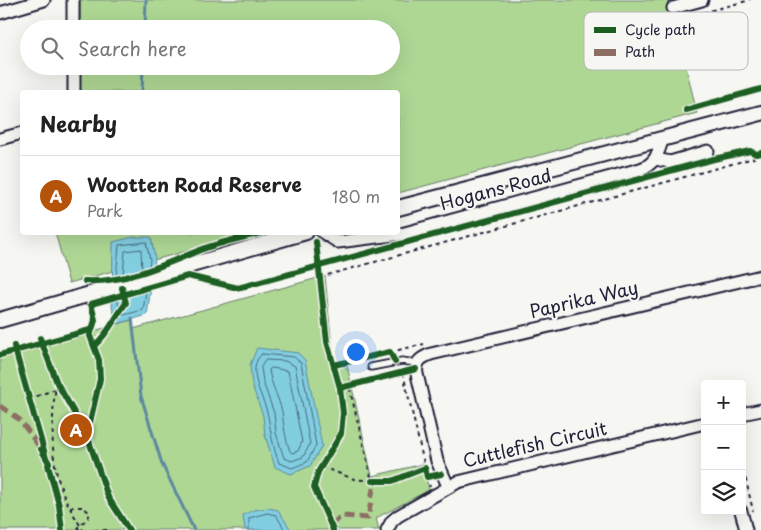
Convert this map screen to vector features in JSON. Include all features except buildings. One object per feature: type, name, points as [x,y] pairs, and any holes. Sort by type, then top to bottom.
[{"type":"street","points":[[0,12],[44,0]]},
{"type":"street","points":[[73,0],[74,20]]},
{"type":"street","points":[[673,8],[702,0]]},
{"type":"street","points":[[74,75],[74,90]]},
{"type":"street","name":"Hogans Road","points":[[400,207],[761,113]]},
{"type":"street","points":[[0,139],[20,134]]},
{"type":"street","points":[[663,138],[656,159],[670,162],[708,151]]},
{"type":"street","name":"Hogans Road","points":[[400,233],[640,169],[649,166],[656,159]]},
{"type":"street","points":[[0,320],[89,296],[295,235]]},
{"type":"street","name":"Hogans Road","points":[[327,235],[338,242],[388,235]]},
{"type":"street","name":"Paprika Way","points":[[417,366],[420,359],[432,354],[761,276]]},
{"type":"street","points":[[417,366],[441,474],[448,486]]},
{"type":"street","points":[[746,413],[761,410]]},
{"type":"street","name":"Cuttlefish Circuit","points":[[387,530],[392,521],[398,516],[448,486],[468,479],[701,424]]},
{"type":"street","points":[[743,515],[746,530]]},
{"type":"lane","name":"Paprika Way","points":[[371,367],[394,362],[417,366]]},
{"type":"path","points":[[706,12],[750,0]]},
{"type":"path","points":[[750,151],[761,154]]},
{"type":"path","points":[[321,286],[320,274],[761,154]]},
{"type":"path","points":[[381,354],[390,352],[394,362]]},
{"type":"path","points":[[394,375],[417,366]]},
{"type":"path","points":[[403,373],[427,477],[441,474]]},
{"type":"path","points":[[54,375],[58,388],[51,462],[48,465],[83,530]]},
{"type":"path","points":[[340,388],[358,384]]},
{"type":"path","points":[[327,459],[320,469],[354,478],[375,481],[349,386]]},
{"type":"path","points":[[31,407],[28,396],[58,388]]},
{"type":"path","points":[[46,454],[51,462]]},
{"type":"path","points":[[415,471],[425,468]]},
{"type":"path","points":[[744,470],[754,511]]},
{"type":"path","points":[[56,481],[66,477]]},
{"type":"path","points":[[56,481],[59,505]]},
{"type":"path","points":[[69,507],[83,507],[89,510],[88,518],[80,526],[79,530]]},
{"type":"path","points":[[95,530],[109,530]]},
{"type":"green space","points":[[80,0],[670,0],[673,12],[584,12],[584,70],[687,70],[697,113],[400,192],[400,90],[80,90],[80,75],[400,75],[400,20],[80,20]]},
{"type":"green space","points":[[56,235],[246,235],[69,283]]},
{"type":"green space","points":[[325,276],[332,347],[336,363],[346,361],[372,476],[423,464],[429,490],[376,518],[379,530],[0,530],[0,358],[132,320],[133,329]]},
{"type":"water","points":[[133,237],[151,237],[155,259],[147,315],[117,324],[112,307],[113,242]]},
{"type":"water","points":[[257,348],[298,353],[305,360],[322,446],[310,466],[291,474],[275,467],[265,435],[263,416],[252,385],[250,365]]},
{"type":"water","points":[[268,508],[278,510],[291,530],[245,530],[243,515],[254,510]]},
{"type":"waterway","points":[[145,20],[146,0]]},
{"type":"waterway","points":[[142,90],[143,75]]},
{"type":"waterway","points":[[132,318],[141,396],[162,464],[194,530]]},
{"type":"marked path","points":[[0,406],[20,420],[38,445]]},
{"type":"marked path","points":[[331,524],[343,516],[368,518],[374,483],[372,481]]},
{"type":"cycle path","points":[[686,110],[761,89]]},
{"type":"cycle path","points":[[129,530],[108,497],[87,435],[100,379],[99,360],[90,336],[95,320],[91,304],[188,276],[238,288],[714,159],[750,151],[756,154],[761,153]]},
{"type":"cycle path","points":[[85,281],[114,279],[144,272],[208,247],[252,235]]},
{"type":"cycle path","points":[[316,242],[327,342],[340,388],[343,413],[341,434],[318,472],[314,487],[333,530]]},
{"type":"cycle path","points":[[94,346],[126,303],[122,288]]},
{"type":"cycle path","points":[[0,355],[90,330]]},
{"type":"cycle path","points":[[40,338],[57,383],[87,435]]},
{"type":"cycle path","points":[[14,346],[45,454]]},
{"type":"cycle path","points":[[334,365],[390,352],[395,362]]},
{"type":"cycle path","points":[[340,388],[416,369]]},
{"type":"cycle path","points":[[41,449],[49,463],[59,505],[62,530]]},
{"type":"cycle path","points":[[372,481],[392,481],[425,468],[427,477],[441,474]]},
{"type":"place","name":"Wootten Road Reserve","points":[[76,430]]}]
